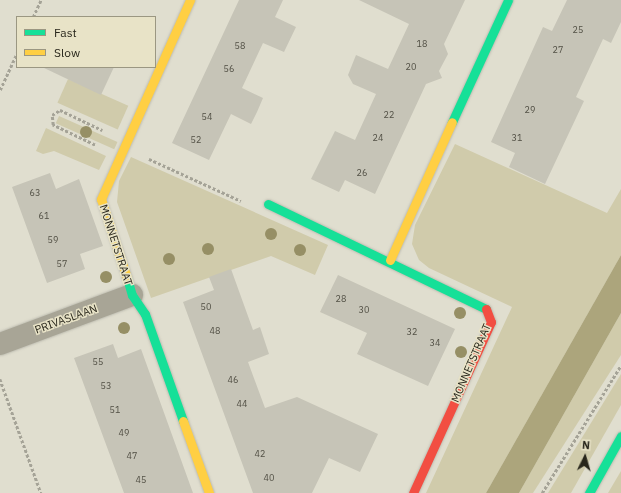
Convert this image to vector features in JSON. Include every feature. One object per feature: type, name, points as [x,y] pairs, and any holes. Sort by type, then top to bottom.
[{"type":"street","name":"MONNETSTRAAT","points":[[190,0],[101,199],[132,294],[145,314],[209,493]]},
{"type":"street","points":[[390,260],[508,0]]},
{"type":"street","name":"MONNETSTRAAT","points":[[268,204],[390,260],[486,308],[491,322],[413,493]]},
{"type":"street","name":"PRIVASLAAN","points":[[0,344],[132,294]]},
{"type":"street","points":[[589,493],[621,436]]},
{"type":"path","points":[[33,16],[41,0]]},
{"type":"path","points":[[0,90],[16,55]]},
{"type":"path","points":[[123,148],[111,152],[53,125],[52,115],[60,110],[118,138],[123,148],[254,207],[268,204]]},
{"type":"path","points":[[542,493],[621,365]]},
{"type":"path","points":[[0,379],[41,493]]},
{"type":"shaded area","points":[[68,79],[128,106],[118,130],[57,103]]},
{"type":"shaded area","points":[[59,116],[117,142],[114,149],[56,123]]},
{"type":"shaded area","points":[[46,128],[106,156],[99,170],[54,151],[43,154],[36,151]]},
{"type":"shaded area","points":[[455,144],[607,213],[621,189],[621,255],[486,493],[426,493],[512,307],[429,268],[419,260],[412,244],[415,225]]},
{"type":"shaded area","points":[[131,157],[328,245],[315,275],[271,256],[151,298],[117,202],[119,181]]},
{"type":"shaded area","points":[[621,255],[621,313],[519,493],[486,493]]},
{"type":"shaded area","points":[[621,313],[621,355],[533,493],[519,493]]},
{"type":"shaded area","points":[[621,374],[621,405],[571,493],[548,493]]},
{"type":"shaded area","points":[[621,471],[621,493],[608,493]]},
{"type":"building","points":[[239,0],[283,0],[275,17],[296,27],[284,52],[263,43],[242,88],[263,98],[257,112],[251,124],[231,114],[209,160],[172,143]]},
{"type":"building","points":[[359,0],[465,0],[444,44],[448,54],[439,71],[442,78],[426,84],[375,194],[345,180],[339,192],[311,179],[335,131],[355,140],[376,94],[353,84],[348,75],[356,55],[388,69],[409,24]]},
{"type":"building","points":[[567,0],[621,0],[621,22],[611,43],[603,39],[576,97],[584,101],[545,184],[509,167],[515,153],[491,142],[543,27],[552,31]]},
{"type":"building","points":[[44,68],[114,68],[101,95]]},
{"type":"building","points":[[50,173],[56,189],[79,179],[103,246],[80,254],[85,269],[47,283],[12,187]]},
{"type":"building","points":[[231,269],[253,330],[260,327],[269,354],[248,362],[265,408],[297,397],[378,434],[360,472],[329,458],[312,493],[253,493],[183,302],[214,290],[209,277]]},
{"type":"building","points":[[338,275],[455,329],[428,386],[357,354],[367,333],[320,312]]},
{"type":"building","points":[[113,344],[118,358],[141,349],[193,493],[124,493],[74,358]]},
{"type":"traffic: fast","points":[[452,122],[508,0]]},
{"type":"traffic: fast","points":[[268,204],[486,309]]},
{"type":"traffic: fast","points":[[127,278],[132,295],[145,314],[183,421]]},
{"type":"traffic: fast","points":[[589,493],[621,436]]},
{"type":"traffic: slow","points":[[127,278],[101,199],[190,0]]},
{"type":"traffic: slow","points":[[390,260],[452,122]]},
{"type":"traffic: slow","points":[[183,421],[209,493]]},
{"type":"traffic: jam","points":[[413,493],[491,322],[486,309]]}]
